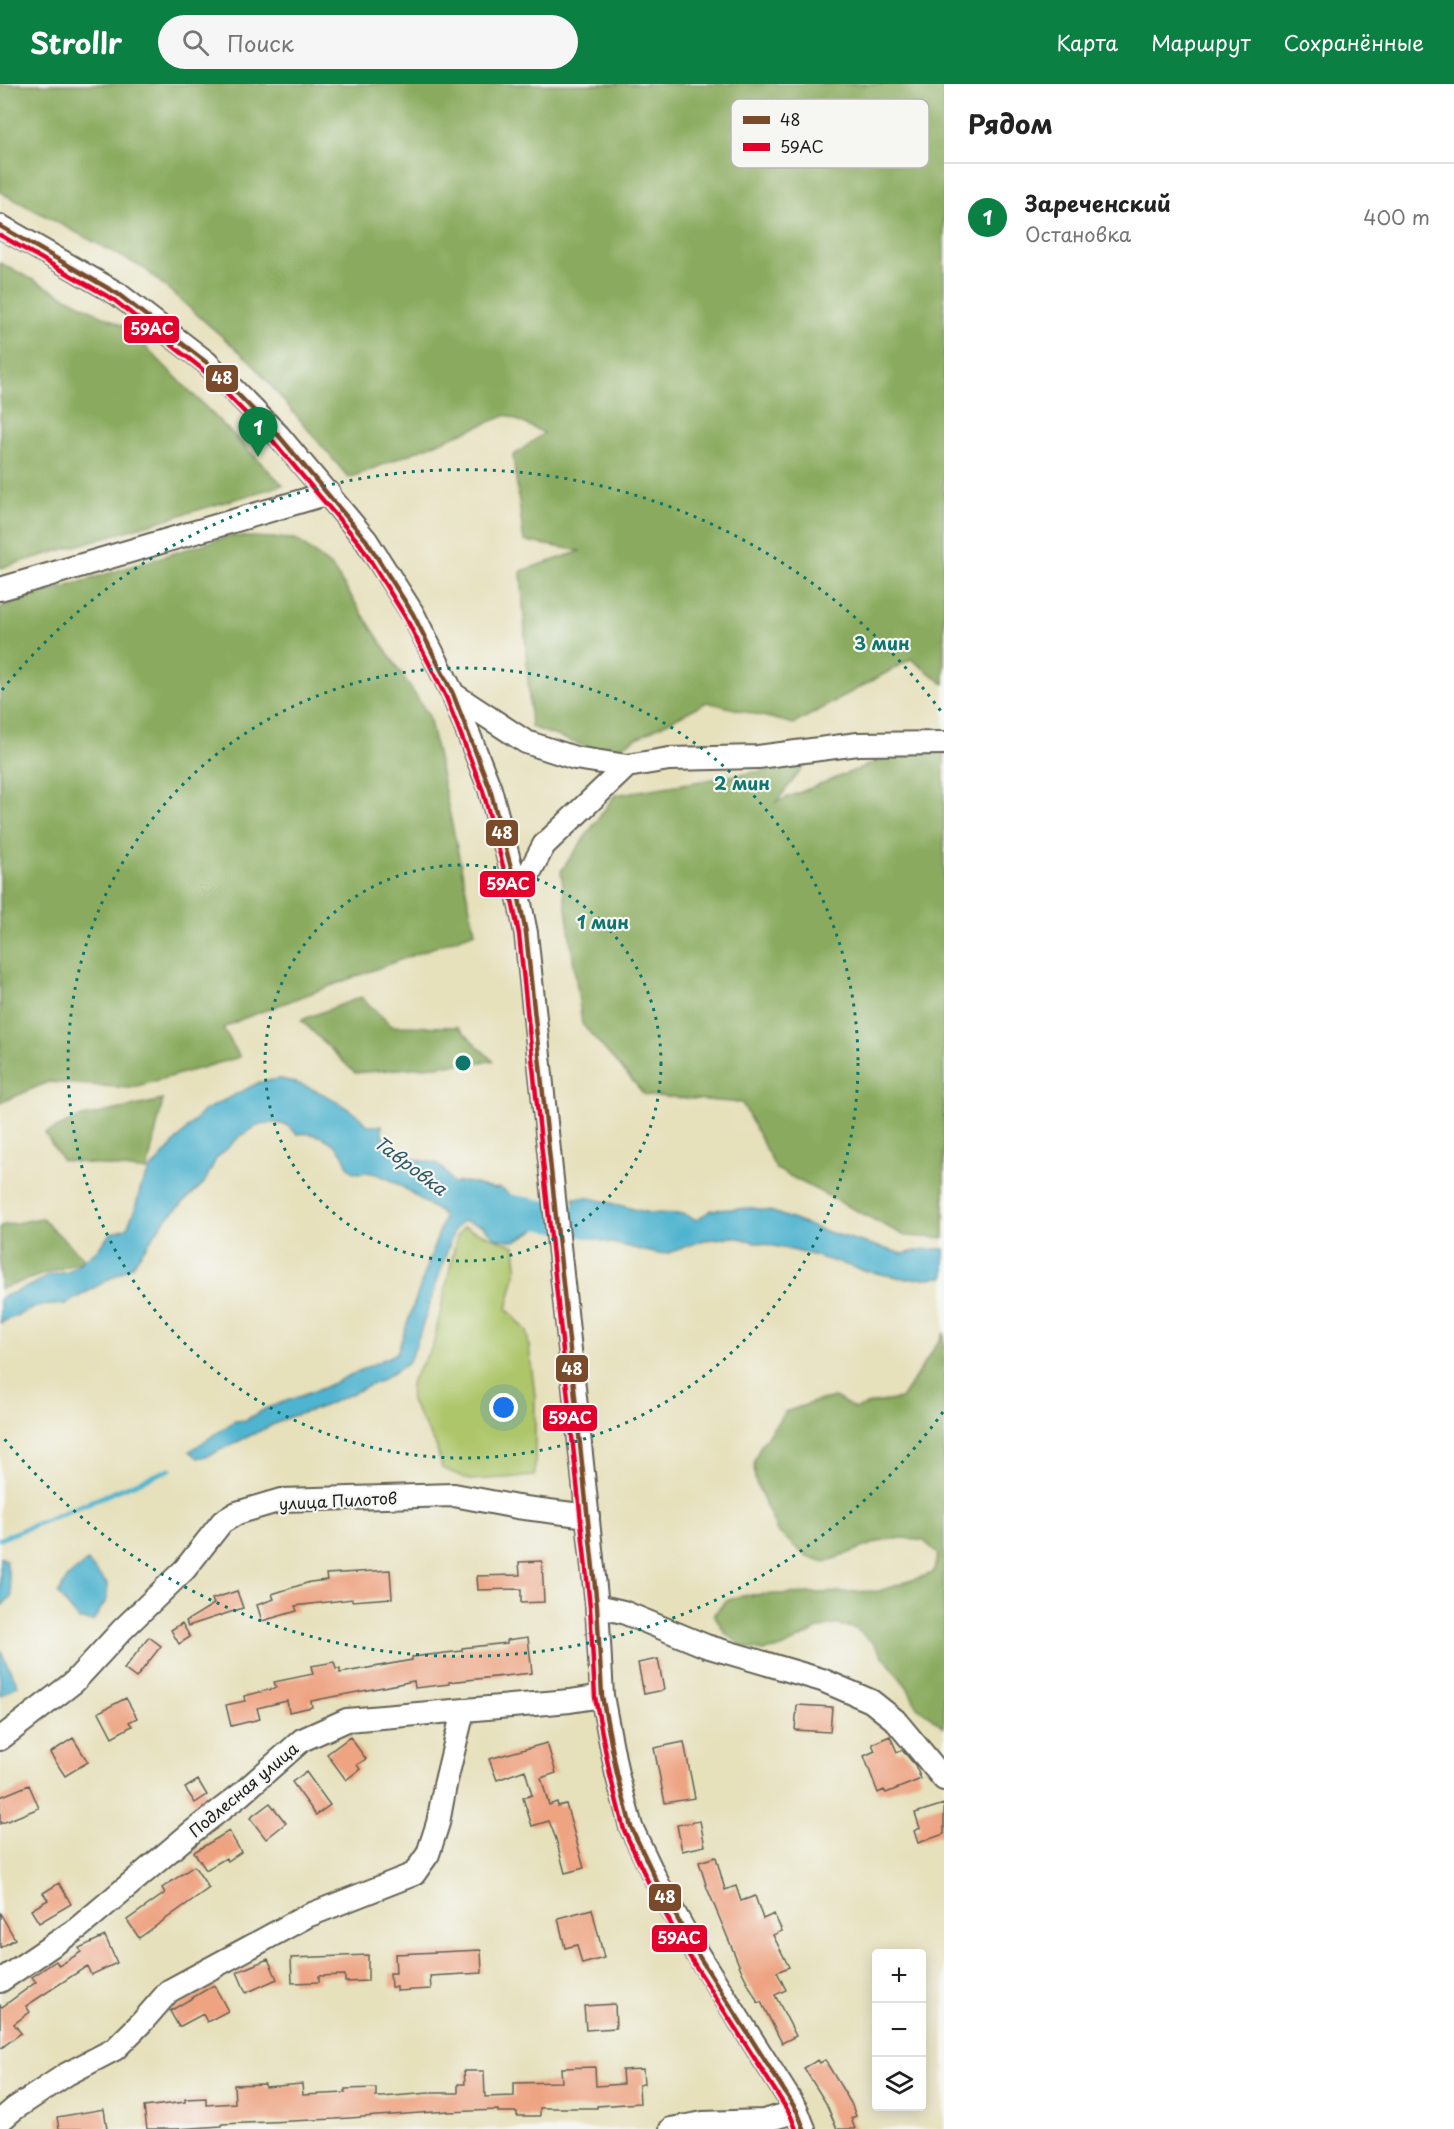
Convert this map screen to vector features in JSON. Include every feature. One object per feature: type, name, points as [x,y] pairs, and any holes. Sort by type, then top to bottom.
[{"type":"street","points":[[0,226],[118,294],[207,362],[279,436],[366,540],[413,614],[453,694],[490,789],[526,933],[597,1606],[602,1696],[617,1774],[631,1827],[658,1886],[800,2120]]},
{"type":"street","points":[[0,589],[329,493]]},
{"type":"street","points":[[453,694],[526,742],[575,758],[627,766],[669,759],[758,757],[858,744],[944,743]]},
{"type":"street","points":[[518,894],[544,845],[627,766]]},
{"type":"street","name":"улица Пилотов","points":[[0,1739],[74,1682],[122,1630],[184,1569],[222,1522],[237,1513],[280,1500],[454,1495],[517,1507],[588,1516]]},
{"type":"street","points":[[597,1606],[623,1612],[706,1646],[822,1680],[871,1701],[895,1720],[944,1779]]},
{"type":"street","name":"Подлесная улица","points":[[0,1981],[78,1928],[192,1832],[240,1795],[302,1740],[347,1720],[463,1711],[602,1696]]},
{"type":"street","points":[[0,2121],[67,2074],[115,2049],[170,1991],[307,1916],[414,1874],[432,1844],[463,1711]]},
{"type":"street","points":[[671,2129],[703,2123],[800,2120]]},
{"type":"green space","points":[[0,84],[944,84],[944,684],[911,659],[794,724],[707,702],[606,754],[531,727],[521,571],[581,551],[524,541],[513,456],[544,433],[507,415],[349,478],[251,362],[145,269],[0,192]]},
{"type":"green space","points":[[0,263],[127,328],[283,485],[0,568]]},
{"type":"green space","points":[[229,536],[296,539],[332,567],[429,716],[475,932],[223,1028],[240,1057],[130,1088],[48,1082],[0,1103],[0,607]]},
{"type":"green space","points":[[944,752],[944,1238],[905,1236],[776,1169],[742,1103],[645,1095],[582,1024],[561,871],[615,795],[806,764],[776,802],[898,753]]},
{"type":"green space","points":[[361,997],[392,1026],[458,1027],[493,1061],[355,1073],[301,1020]]},
{"type":"green space","points":[[163,1100],[147,1171],[62,1160],[45,1133],[78,1118]]},
{"type":"green space","points":[[41,1218],[86,1260],[0,1289],[0,1226]]},
{"type":"green space","points":[[464,1227],[515,1246],[517,1267],[507,1309],[527,1331],[535,1396],[535,1476],[470,1480],[442,1468],[436,1445],[411,1402],[410,1383],[433,1346],[457,1236]]},
{"type":"green space","points":[[944,1333],[944,1727],[917,1707],[907,1687],[872,1642],[856,1629],[837,1624],[818,1629],[782,1648],[762,1651],[743,1646],[725,1633],[714,1614],[726,1601],[744,1595],[879,1591],[933,1573],[938,1554],[924,1541],[904,1538],[883,1540],[826,1562],[807,1557],[777,1531],[755,1480],[754,1461],[761,1445],[785,1412],[835,1397],[855,1409],[873,1403],[901,1399]]},
{"type":"water","points":[[280,1079],[301,1084],[321,1093],[348,1109],[368,1125],[382,1125],[382,1135],[397,1149],[416,1159],[437,1164],[453,1184],[467,1182],[494,1189],[500,1188],[512,1196],[534,1199],[537,1229],[515,1241],[496,1238],[483,1226],[463,1221],[454,1230],[408,1363],[382,1380],[317,1409],[289,1417],[210,1455],[198,1458],[190,1451],[235,1421],[246,1420],[267,1408],[323,1388],[397,1353],[444,1218],[440,1212],[390,1180],[370,1172],[352,1171],[336,1146],[318,1135],[297,1134],[287,1125],[260,1124],[239,1137],[216,1159],[204,1183],[164,1221],[132,1266],[66,1304],[38,1306],[0,1323],[0,1298],[50,1275],[68,1272],[98,1249],[111,1233],[127,1228],[141,1186],[150,1170],[203,1111],[260,1082]]},
{"type":"water","points":[[574,1198],[591,1198],[649,1213],[683,1214],[697,1220],[711,1210],[753,1208],[773,1212],[821,1230],[903,1254],[925,1249],[944,1249],[944,1277],[907,1279],[866,1271],[809,1254],[734,1237],[704,1240],[669,1253],[658,1254],[578,1235]]},
{"type":"water","points":[[0,1557],[6,1560],[12,1595],[0,1608]]},
{"type":"water","points":[[87,1561],[107,1584],[107,1599],[93,1621],[79,1620],[58,1594],[68,1577]]},
{"type":"water","points":[[0,1650],[18,1685],[0,1696]]},
{"type":"building","points":[[542,1561],[544,1602],[521,1603],[521,1589],[478,1590],[477,1576],[520,1575],[519,1562]]},
{"type":"building","points":[[390,1570],[392,1598],[352,1601],[352,1599],[295,1606],[297,1611],[262,1621],[257,1605],[274,1599],[272,1594],[310,1582],[327,1580],[326,1574]]},
{"type":"building","points":[[237,1591],[243,1608],[188,1626],[186,1621],[214,1604],[212,1599]]},
{"type":"building","points":[[182,1623],[190,1637],[179,1644],[171,1630]]},
{"type":"building","points":[[149,1637],[161,1646],[136,1678],[124,1669]]},
{"type":"building","points":[[528,1637],[532,1673],[415,1688],[414,1681],[311,1701],[312,1707],[289,1712],[287,1701],[257,1708],[260,1719],[231,1726],[226,1705],[245,1701],[244,1696],[276,1688],[274,1682],[313,1674],[311,1666],[334,1662],[336,1669],[340,1669],[340,1673],[412,1660],[412,1657],[462,1651],[462,1648],[507,1643],[507,1640]]},
{"type":"building","points":[[658,1659],[664,1690],[644,1694],[638,1663]]},
{"type":"building","points":[[126,1698],[137,1718],[129,1722],[132,1726],[112,1737],[99,1712]]},
{"type":"building","points":[[797,1705],[832,1707],[830,1732],[795,1730]]},
{"type":"building","points":[[890,1736],[897,1752],[902,1750],[915,1765],[921,1779],[886,1793],[884,1790],[878,1793],[864,1756],[875,1751],[872,1744]]},
{"type":"building","points":[[350,1737],[366,1759],[357,1765],[360,1769],[346,1780],[327,1754]]},
{"type":"building","points":[[73,1738],[88,1762],[65,1776],[50,1753]]},
{"type":"building","points":[[684,1742],[695,1798],[665,1803],[654,1748]]},
{"type":"building","points":[[547,1743],[556,1773],[541,1778],[549,1805],[557,1802],[558,1806],[566,1804],[584,1868],[565,1873],[549,1821],[532,1826],[523,1798],[532,1795],[525,1770],[497,1780],[489,1759]]},
{"type":"building","points":[[306,1772],[330,1805],[316,1815],[292,1782]]},
{"type":"building","points":[[198,1780],[207,1795],[195,1803],[185,1788]]},
{"type":"building","points":[[29,1785],[39,1808],[0,1824],[0,1797]]},
{"type":"building","points":[[270,1803],[286,1823],[266,1839],[250,1818]]},
{"type":"building","points":[[944,1804],[944,1834],[918,1843],[914,1831],[920,1828],[915,1813]]},
{"type":"building","points":[[700,1821],[705,1846],[682,1851],[677,1825]]},
{"type":"building","points":[[229,1831],[241,1852],[228,1861],[226,1858],[206,1870],[194,1852]]},
{"type":"building","points":[[716,1857],[725,1890],[736,1886],[741,1901],[755,1896],[763,1919],[774,1914],[782,1931],[773,1935],[789,1967],[777,1972],[786,1990],[775,1995],[796,2036],[782,2043],[761,2002],[758,2003],[742,1972],[707,1888],[699,1862]]},
{"type":"building","points":[[194,1866],[209,1888],[139,1938],[127,1920],[165,1893],[162,1888]]},
{"type":"building","points":[[59,1883],[71,1904],[39,1923],[31,1910],[48,1900],[43,1893]]},
{"type":"building","points":[[592,1909],[604,1958],[582,1964],[577,1945],[565,1948],[558,1918]]},
{"type":"building","points":[[0,1913],[15,1939],[0,1948]]},
{"type":"building","points":[[105,1936],[117,1963],[91,1975],[87,1966],[26,2006],[30,2012],[14,2024],[21,2033],[0,2049],[0,2005],[2,2007],[36,1982],[32,1977],[56,1961],[59,1966],[81,1952],[79,1948]]},
{"type":"building","points":[[481,1950],[482,1973],[430,1976],[431,1989],[397,1991],[397,1987],[391,1987],[390,1973],[396,1973],[395,1954]]},
{"type":"building","points":[[368,1955],[368,1981],[345,1982],[345,1975],[319,1976],[319,1982],[292,1983],[291,1958]]},
{"type":"building","points":[[268,1959],[277,1979],[246,1993],[237,1972]]},
{"type":"building","points":[[214,1985],[228,2011],[207,2022],[203,2014],[179,2027],[170,2011]]},
{"type":"building","points":[[615,2004],[616,2028],[586,2030],[584,2006]]},
{"type":"building","points":[[818,2060],[820,2063],[825,2060],[851,2103],[856,2116],[851,2118],[855,2129],[837,2129],[826,2103],[804,2068]]},
{"type":"building","points":[[595,2067],[596,2086],[623,2084],[622,2070],[643,2069],[644,2084],[639,2085],[640,2103],[597,2106],[597,2108],[540,2108],[540,2116],[517,2116],[517,2112],[498,2112],[498,2110],[448,2111],[222,2124],[222,2126],[177,2129],[147,2129],[144,2107],[185,2102],[185,2099],[206,2098],[206,2105],[235,2103],[234,2085],[265,2084],[265,2087],[302,2084],[303,2095],[345,2093],[345,2089],[376,2088],[376,2097],[458,2093],[458,2084],[465,2084],[464,2071],[484,2071],[485,2097],[514,2096],[514,2083],[562,2082],[561,2068]]},
{"type":"building","points":[[104,2109],[107,2129],[59,2129],[57,2117]]},
{"type":"waterway","name":"Тавровка","points":[[496,1207],[617,1228]]},
{"type":"waterway","points":[[0,1539],[170,1469]]},
{"type":"transit line","name":"48","points":[[0,226],[118,294],[206,362],[279,436],[366,540],[413,614],[453,694],[490,789],[526,933],[597,1606],[602,1696],[617,1774],[631,1827],[659,1886],[695,1950],[797,2111],[804,2129]]},
{"type":"transit line","name":"59АС","points":[[0,235],[114,300],[201,368],[273,441],[360,544],[406,618],[446,697],[483,791],[519,934],[590,1607],[595,1697],[610,1775],[624,1830],[652,1890],[688,1954],[790,2114],[796,2129]]},
{"type":"place","name":"Зареченский","points":[[258,457]]}]
